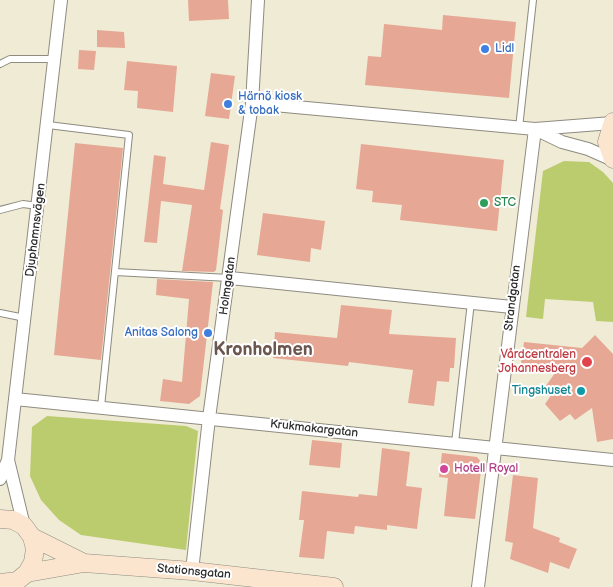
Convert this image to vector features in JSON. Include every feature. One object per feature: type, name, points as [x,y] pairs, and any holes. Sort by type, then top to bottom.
[{"type":"main road","points":[[612,122],[608,142],[613,160]]},
{"type":"main road","name":"Stationsgatan","points":[[0,518],[13,520],[28,531],[84,563]]},
{"type":"main road","points":[[14,581],[35,558],[28,531]]},
{"type":"main road","name":"Stationsgatan","points":[[14,581],[84,563],[192,571],[334,587]]},
{"type":"street","name":"Djuphamnsvägen","points":[[0,479],[8,460],[39,206],[61,0]]},
{"type":"street","name":"Holmgatan","points":[[192,571],[209,418],[230,278],[252,103],[258,0]]},
{"type":"street","points":[[252,103],[535,129],[612,122]]},
{"type":"street","points":[[535,129],[562,142],[588,148],[613,160]]},
{"type":"street","name":"Strandgatan","points":[[478,587],[535,129]]},
{"type":"street","points":[[230,278],[512,307]]},
{"type":"street","name":"Krukmakargatan","points":[[15,399],[613,460]]},
{"type":"street","name":"Djuphamnsvägen","points":[[8,460],[28,531]]},
{"type":"lane","points":[[519,128],[533,0]]},
{"type":"lane","points":[[0,64],[10,60],[55,59]]},
{"type":"lane","points":[[48,125],[129,135],[101,408]]},
{"type":"lane","points":[[0,210],[23,204],[39,206]]},
{"type":"lane","points":[[115,272],[230,278]]},
{"type":"lane","points":[[455,444],[471,302]]},
{"type":"lane","points":[[0,313],[25,318]]},
{"type":"green space","points":[[564,161],[589,162],[603,172],[613,183],[613,322],[596,321],[593,302],[545,299],[543,319],[526,317],[543,171]]},
{"type":"green space","points":[[47,416],[186,426],[198,431],[186,550],[81,535],[59,520],[41,500],[30,476],[32,427]]},
{"type":"building","points":[[188,0],[228,0],[229,19],[189,21]]},
{"type":"building","points":[[443,15],[516,22],[509,98],[365,85],[368,56],[381,57],[384,24],[442,30]]},
{"type":"building","points":[[97,30],[124,32],[125,48],[97,47]]},
{"type":"building","points":[[79,50],[96,51],[94,70],[78,69]]},
{"type":"building","points":[[127,61],[177,66],[173,112],[137,108],[138,91],[124,90]]},
{"type":"building","points":[[211,73],[235,76],[229,119],[205,116]]},
{"type":"building","points":[[211,142],[229,145],[220,209],[223,210],[216,270],[214,272],[182,271],[192,205],[161,201],[157,243],[144,242],[154,155],[166,157],[163,184],[204,190]]},
{"type":"building","points":[[75,143],[123,148],[101,360],[54,355]]},
{"type":"building","points":[[361,144],[504,160],[497,231],[400,220],[402,205],[372,202],[373,191],[356,189]]},
{"type":"building","points":[[263,213],[325,221],[321,250],[311,248],[310,262],[257,255]]},
{"type":"building","points":[[157,279],[213,282],[200,396],[189,404],[160,401],[163,379],[182,382],[189,299],[156,295]]},
{"type":"building","points":[[341,305],[392,310],[389,334],[456,338],[454,368],[450,368],[449,382],[437,381],[434,406],[408,403],[413,370],[349,362],[348,366],[273,358],[275,332],[337,338]]},
{"type":"building","name":"Tingshuset","points":[[595,335],[613,354],[613,439],[597,442],[592,408],[575,420],[570,414],[560,421],[545,404],[552,394],[545,387],[555,373],[520,370],[524,342],[582,348]]},
{"type":"building","points":[[312,440],[342,443],[340,468],[309,465]]},
{"type":"building","points":[[382,448],[410,452],[406,486],[422,488],[417,529],[387,525],[387,530],[355,526],[354,534],[327,531],[324,559],[299,557],[304,520],[299,520],[302,491],[358,497],[359,494],[377,496]]},
{"type":"building","points":[[442,453],[477,457],[482,463],[475,519],[444,516],[448,478],[439,477]]},
{"type":"building","points":[[513,475],[538,478],[533,528],[560,538],[559,542],[577,549],[569,569],[550,562],[548,573],[510,559],[513,543],[505,541]]},
{"type":"place","name":"Lidl","points":[[485,49]]},
{"type":"place","name":"Härnö kiosk & tobak","points":[[228,104]]},
{"type":"place","name":"STC","points":[[484,203]]},
{"type":"place","name":"Anitas Salong","points":[[208,333]]},
{"type":"place","name":"Vårdcentralen Johannesberg","points":[[587,362]]},
{"type":"place","name":"Tingshuset","points":[[581,391]]},
{"type":"place","name":"Hotell Royal","points":[[444,469]]},
{"type":"district","name":"Kronholmen","points":[[263,350]]}]
